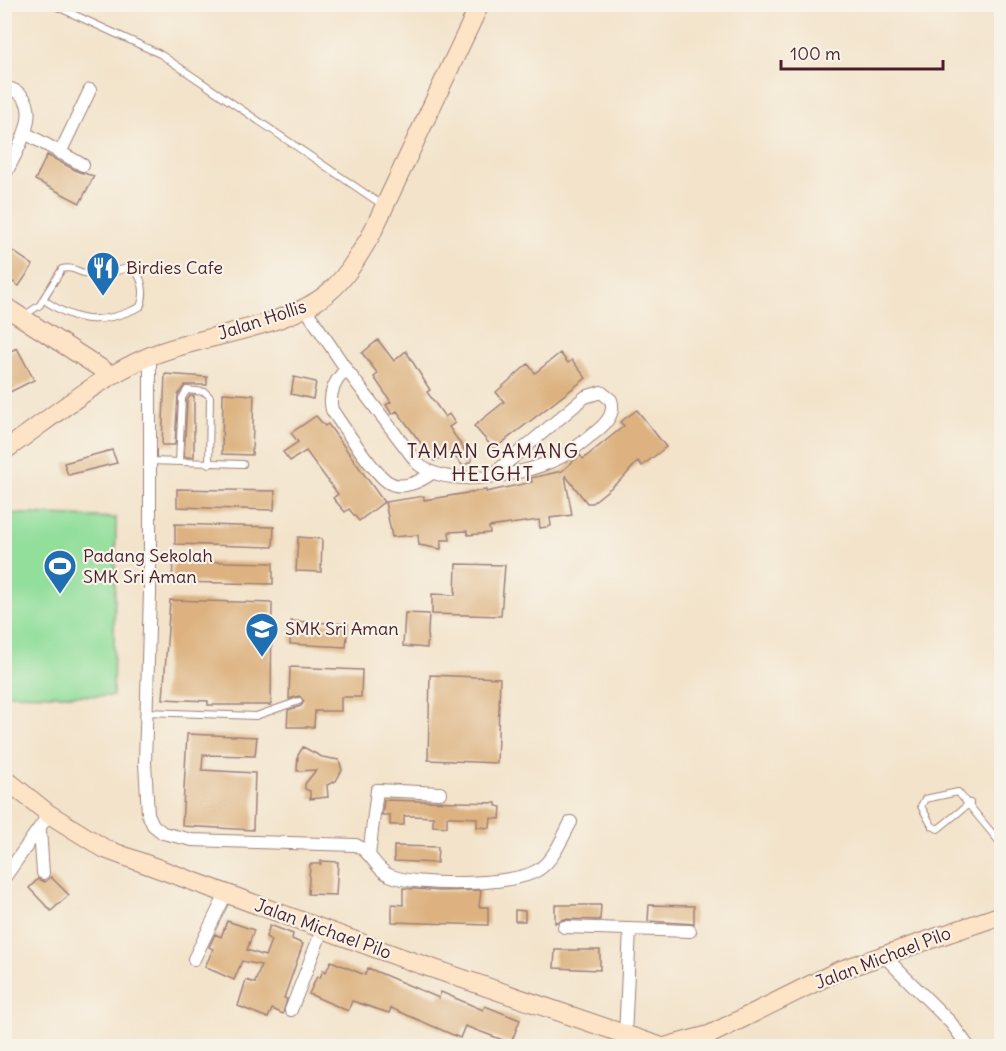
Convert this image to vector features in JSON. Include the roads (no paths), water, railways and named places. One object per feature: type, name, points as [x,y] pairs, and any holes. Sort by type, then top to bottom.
[{"type":"street","name":"Jalan Hollis","points":[[4,450],[111,375],[150,356],[305,308],[329,292],[348,271],[370,237],[480,4]]},
{"type":"street","points":[[4,87],[19,91],[26,98],[28,119],[25,133],[4,177]]},
{"type":"street","points":[[60,153],[90,90]]},
{"type":"street","points":[[25,133],[83,165]]},
{"type":"street","points":[[4,306],[111,375]]},
{"type":"street","points":[[305,308],[346,369],[418,464],[444,478],[491,476],[542,465],[572,451],[609,419],[613,405],[611,400],[601,392],[585,397],[491,476]]},
{"type":"street","points":[[150,356],[150,593],[146,802],[153,825],[162,833],[192,840],[360,846],[385,873],[400,878],[462,882],[508,881],[539,870],[557,848],[571,822]]},
{"type":"street","points":[[346,369],[333,386],[330,403],[332,410],[375,468],[387,482],[399,485],[421,480],[432,473]]},
{"type":"street","name":"Jalan Michael Pilo","points":[[4,778],[44,822],[105,849],[624,1039],[659,1047]]},
{"type":"street","points":[[369,855],[377,790],[440,793]]},
{"type":"street","points":[[43,873],[44,822]]},
{"type":"street","points":[[5,877],[44,822]]},
{"type":"street","points":[[194,959],[226,894]]},
{"type":"street","name":"Jalan Michael Pilo","points":[[677,1046],[725,1028],[838,971],[882,954],[1002,915]]},
{"type":"street","points":[[564,927],[690,931]]},
{"type":"street","points":[[291,1010],[323,928]]},
{"type":"street","points":[[624,1039],[630,929]]},
{"type":"street","points":[[882,954],[951,1023],[968,1047]]},
{"type":"lane","points":[[51,4],[160,54],[384,207]]},
{"type":"lane","points":[[22,318],[44,298],[62,269],[70,267],[85,274],[103,274],[131,267],[135,270],[144,290],[140,307],[93,320],[74,318],[44,298]]},
{"type":"lane","points":[[179,462],[182,398],[187,390],[205,392],[210,397],[208,464]]},
{"type":"lane","points":[[150,461],[243,464]]},
{"type":"lane","points":[[146,712],[256,716],[299,700]]},
{"type":"lane","points":[[969,803],[938,829],[932,826],[921,806],[925,799],[954,791],[969,803],[1002,845]]},
{"type":"place","name":"Birdies Cafe","points":[[103,297]]},
{"type":"place","name":"Padang Sekolah SMK Sri Aman","points":[[60,595]]},
{"type":"place","name":"SMK Sri Aman","points":[[262,658]]},
{"type":"district","name":"TAMAN GAMANG HEIGHT","points":[[493,462]]}]
